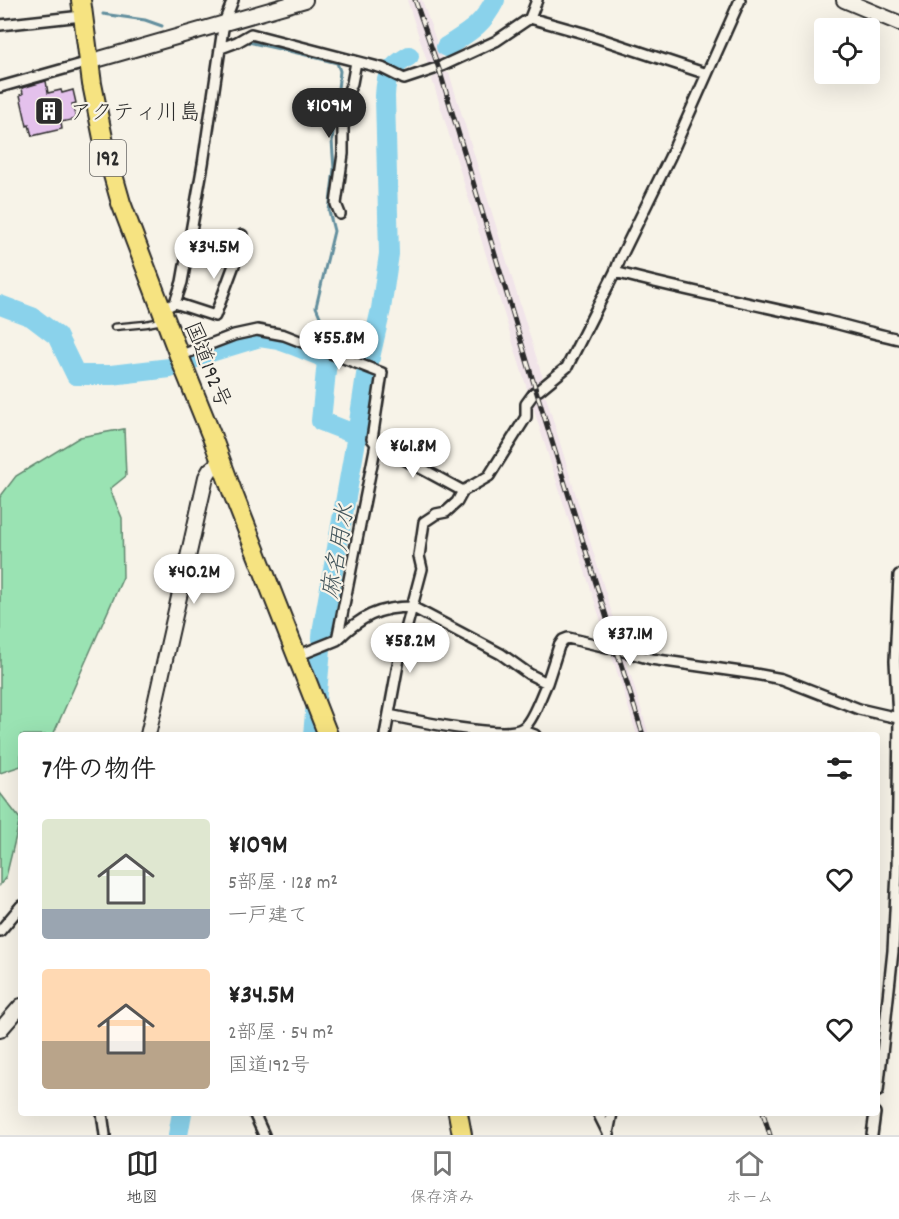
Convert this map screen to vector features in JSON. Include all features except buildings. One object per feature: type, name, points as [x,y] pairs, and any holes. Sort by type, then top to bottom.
[{"type":"highway","name":"国道192号","points":[[82,8],[89,63],[104,143],[121,203],[167,311],[181,361],[221,461],[304,653],[308,684],[326,731]]},
{"type":"highway","points":[[459,1116],[462,1135]]},
{"type":"main road","points":[[89,63],[305,0]]},
{"type":"main road","points":[[844,0],[899,23]]},
{"type":"main road","points":[[149,732],[207,477],[210,470],[221,461]]},
{"type":"main road","points":[[0,1030],[18,1009]]},
{"type":"street","points":[[233,0],[224,23],[203,164],[180,292],[167,311],[215,316],[234,265],[242,235]]},
{"type":"street","points":[[221,48],[251,34],[382,69],[404,79],[438,68],[496,41],[530,18],[537,0]]},
{"type":"street","points":[[386,732],[401,648],[422,568],[419,556],[424,522],[436,514],[446,512],[463,490],[489,476],[526,417],[526,405],[536,392],[567,367],[670,157],[740,0]]},
{"type":"street","points":[[0,25],[82,8]]},
{"type":"street","points":[[530,18],[706,74]]},
{"type":"street","points":[[340,214],[336,204],[343,154],[344,105],[356,62]]},
{"type":"street","points":[[0,87],[89,63]]},
{"type":"street","points":[[615,272],[899,339]]},
{"type":"street","points":[[181,361],[234,335],[257,330],[284,335],[378,371],[382,373],[372,438],[376,444],[463,490]]},
{"type":"street","points":[[335,641],[376,444]]},
{"type":"street","points":[[880,1072],[893,951],[897,872],[898,718],[895,661],[899,575]]},
{"type":"street","points":[[304,653],[335,641],[351,626],[367,616],[397,607],[412,607],[501,654],[529,674],[547,683]]},
{"type":"street","points":[[521,730],[528,722],[547,683],[559,646],[563,640],[568,638],[651,659],[782,679],[859,709],[898,718]]},
{"type":"street","points":[[389,715],[459,729],[527,732]]},
{"type":"street","points":[[0,931],[18,910]]},
{"type":"street","points":[[102,1116],[105,1135]]},
{"type":"street","points":[[255,1116],[264,1135]]},
{"type":"street","points":[[599,1116],[608,1134]]},
{"type":"street","points":[[608,1134],[611,1116]]},
{"type":"street","points":[[872,1135],[875,1116]]},
{"type":"lane","points":[[114,327],[146,324],[167,311]]},
{"type":"shaded area","points":[[407,0],[422,0],[442,58],[444,72],[449,73],[544,382],[539,390],[540,395],[546,397],[648,732],[636,732],[531,401],[533,391],[528,392],[432,79],[436,74],[433,66],[428,64]]},
{"type":"green space","points":[[124,429],[126,476],[110,489],[122,518],[123,577],[54,732],[18,732],[18,767],[0,773],[0,497],[16,476],[80,437]]},
{"type":"green space","points":[[0,793],[18,816],[18,827],[6,877],[0,885]]},
{"type":"waterway","name":"麻名用水","points":[[446,47],[480,22],[495,0]]},
{"type":"waterway","points":[[103,14],[145,20],[162,26]]},
{"type":"waterway","points":[[248,42],[337,63],[340,71],[332,141],[334,169],[329,211],[334,231],[316,307],[324,326],[320,356]]},
{"type":"waterway","name":"麻名用水","points":[[313,732],[323,627],[389,254],[386,82],[393,68],[409,56]]},
{"type":"waterway","points":[[0,305],[32,317],[57,336],[76,375],[111,375],[170,368],[260,337],[293,345],[327,361],[321,421],[357,435]]},
{"type":"waterway","name":"麻名用水","points":[[178,1135],[181,1116]]},
{"type":"railway","points":[[415,0],[440,72],[642,732]]},
{"type":"railway","points":[[764,1116],[770,1135]]},
{"type":"place","name":"アクティ川島","points":[[49,111]]}]
